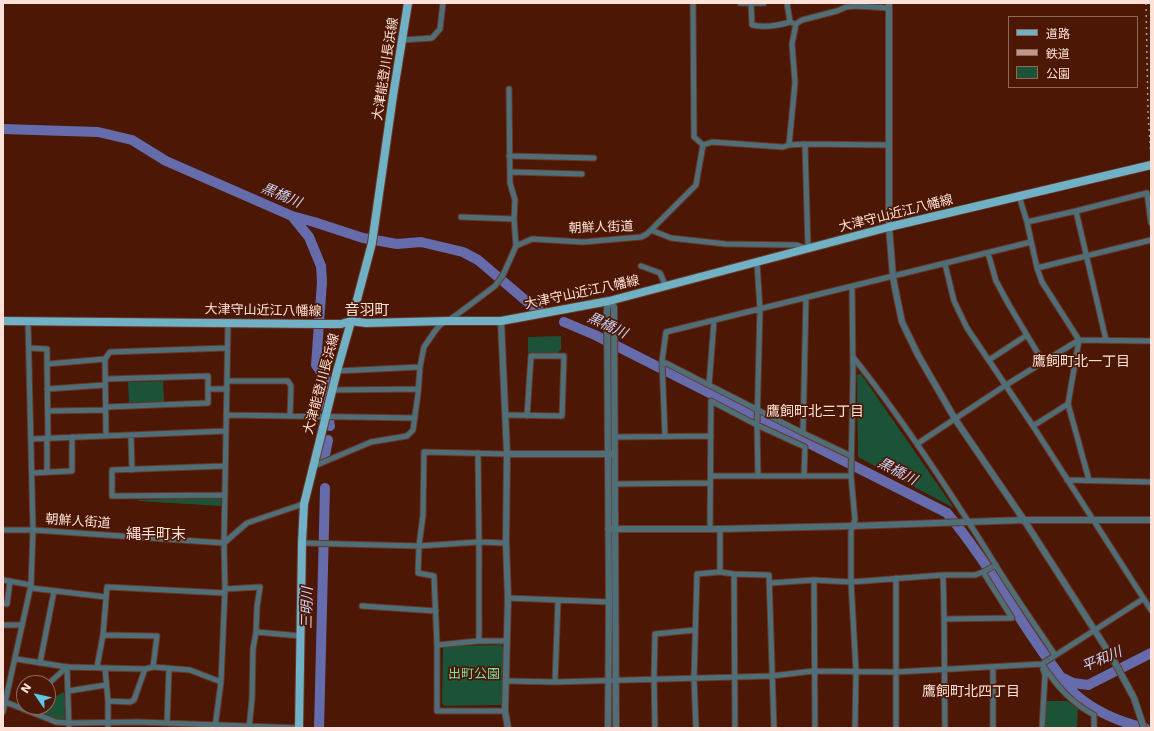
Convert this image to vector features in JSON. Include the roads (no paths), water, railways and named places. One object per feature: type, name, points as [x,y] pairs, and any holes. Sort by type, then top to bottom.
[{"type":"main road","name":"大津能登川長浜線","points":[[298,728],[304,504],[337,370],[372,243],[408,3]]},
{"type":"main road","name":"大津守山近江八幡線","points":[[3,321],[313,324],[341,324],[351,321],[366,323],[447,321],[501,322],[609,302],[808,250],[889,227],[1151,165]]},
{"type":"street","points":[[403,40],[432,38],[440,29],[443,3]]},
{"type":"street","points":[[693,3],[694,137],[703,145],[712,142],[783,147],[805,144],[889,145]]},
{"type":"street","points":[[740,3],[764,3]]},
{"type":"street","points":[[751,3],[752,25],[762,27],[776,26],[790,22],[796,24]]},
{"type":"street","points":[[787,3],[790,22]]},
{"type":"street","points":[[790,145],[795,83],[792,44],[796,24],[802,20],[837,11],[846,7],[889,5],[889,227],[893,277],[902,322],[918,355],[955,419],[1024,520],[1113,659],[1134,698],[1144,728]]},
{"type":"street","points":[[312,467],[371,442],[407,436],[413,430],[420,367],[424,347],[435,331],[495,286],[503,275],[516,246],[514,219],[515,200],[510,183],[509,89]]},
{"type":"street","points":[[651,230],[671,238],[726,244],[797,245],[808,250],[805,144]]},
{"type":"street","name":"朝鮮人街道","points":[[516,246],[532,239],[583,242],[641,237],[651,230],[696,185],[703,145]]},
{"type":"street","points":[[509,156],[594,158]]},
{"type":"street","points":[[511,172],[582,174]]},
{"type":"street","points":[[1027,222],[1147,193],[1151,223]]},
{"type":"street","points":[[1019,196],[1027,222],[1037,268],[1042,282],[1079,340],[1068,404],[1089,480]]},
{"type":"street","points":[[1076,211],[1106,340]]},
{"type":"street","points":[[461,217],[514,219]]},
{"type":"street","points":[[1037,268],[1151,240]]},
{"type":"street","points":[[665,436],[664,379],[662,361],[666,332],[1031,242]]},
{"type":"street","points":[[988,253],[996,281],[1008,305],[1043,362]]},
{"type":"street","points":[[757,263],[760,308],[757,425],[758,475]]},
{"type":"street","points":[[945,264],[954,301],[967,328],[1033,426],[1151,610]]},
{"type":"street","points":[[641,266],[660,273],[666,287]]},
{"type":"street","points":[[852,287],[851,476],[855,520],[852,526],[851,582],[856,671],[855,728]]},
{"type":"street","points":[[803,433],[806,298]]},
{"type":"street","points":[[608,728],[608,529],[611,454],[607,352],[607,309],[609,302],[614,307],[615,437],[611,454],[615,484],[616,728]]},
{"type":"street","points":[[709,385],[714,320]]},
{"type":"street","points":[[3,712],[4,701],[16,659],[31,586],[33,530],[28,322]]},
{"type":"street","points":[[501,322],[508,454],[506,543],[508,598],[507,681],[505,710],[508,728]]},
{"type":"street","points":[[215,726],[221,682],[225,591],[224,543],[228,323]]},
{"type":"street","points":[[989,360],[1027,336]]},
{"type":"street","points":[[917,444],[1006,385],[1079,340],[1151,341]]},
{"type":"street","points":[[28,348],[47,349],[47,472]]},
{"type":"street","points":[[106,436],[105,359],[110,352],[227,348]]},
{"type":"street","points":[[506,415],[528,416],[562,416],[564,356],[531,356],[528,416]]},
{"type":"street","points":[[852,356],[882,393],[917,444],[1055,655]]},
{"type":"street","points":[[47,364],[105,359]]},
{"type":"street","points":[[662,361],[851,457]]},
{"type":"street","points":[[337,370],[420,367]]},
{"type":"street","points":[[48,411],[208,403],[208,376],[106,379]]},
{"type":"street","points":[[227,381],[288,382],[290,386],[290,416]]},
{"type":"street","points":[[47,388],[105,386]]},
{"type":"street","points":[[208,389],[226,389]]},
{"type":"street","points":[[332,390],[418,389]]},
{"type":"street","points":[[710,529],[711,401],[757,425],[805,447],[804,476]]},
{"type":"street","points":[[1033,426],[1068,404]]},
{"type":"street","points":[[226,415],[415,418]]},
{"type":"street","points":[[31,439],[226,431]]},
{"type":"street","points":[[131,436],[132,470]]},
{"type":"street","points":[[615,437],[711,436]]},
{"type":"street","points":[[32,473],[72,471],[72,437]]},
{"type":"street","points":[[505,710],[436,711],[437,645],[434,576],[418,573],[419,546],[423,515],[424,452],[611,454]]},
{"type":"street","points":[[478,453],[479,641]]},
{"type":"street","points":[[225,466],[112,470],[112,496],[225,495]]},
{"type":"street","points":[[711,476],[851,476]]},
{"type":"street","points":[[1067,480],[1151,482]]},
{"type":"street","points":[[615,484],[710,483]]},
{"type":"street","points":[[224,543],[247,524],[304,504]]},
{"type":"street","points":[[608,529],[720,529],[970,523],[1024,520],[1151,520]]},
{"type":"street","points":[[720,529],[720,572]]},
{"type":"street","name":"朝鮮人街道","points":[[3,530],[33,530],[224,543]]},
{"type":"street","points":[[302,543],[419,546],[479,542],[506,543]]},
{"type":"street","points":[[770,583],[814,580],[851,582],[943,575],[975,575],[996,565]]},
{"type":"street","points":[[696,728],[694,678],[697,574],[720,572],[769,575],[774,728]]},
{"type":"street","points":[[945,620],[1012,618],[983,572]]},
{"type":"street","points":[[734,574],[735,728]]},
{"type":"street","points":[[943,575],[945,620],[943,668],[945,728]]},
{"type":"street","points":[[896,578],[896,728]]},
{"type":"street","points":[[3,580],[54,592],[106,597]]},
{"type":"street","points":[[814,580],[813,671],[815,728]]},
{"type":"street","points":[[3,603],[7,604],[10,581]]},
{"type":"street","points":[[97,668],[103,635],[107,587],[225,591],[260,587],[257,607],[249,727]]},
{"type":"street","points":[[40,663],[54,592]]},
{"type":"street","points":[[508,598],[609,602]]},
{"type":"street","points":[[507,681],[608,681],[772,676],[813,671],[896,672],[943,668],[1042,664],[1143,599]]},
{"type":"street","points":[[555,682],[558,601]]},
{"type":"street","points":[[362,606],[436,610]]},
{"type":"street","points":[[3,625],[22,625]]},
{"type":"street","points":[[655,728],[654,679],[656,634],[696,630]]},
{"type":"street","points":[[256,632],[300,636]]},
{"type":"street","points":[[103,635],[157,636],[153,667]]},
{"type":"street","points":[[437,645],[479,641],[507,641]]},
{"type":"street","points":[[16,659],[67,667],[153,667],[190,670],[221,682]]},
{"type":"street","points":[[1042,664],[1045,675],[1042,728]]},
{"type":"street","points":[[1042,664],[1055,684],[1067,696],[1094,715],[1094,728]]},
{"type":"street","points":[[56,677],[67,667]]},
{"type":"street","points":[[67,667],[69,726]]},
{"type":"street","points":[[993,667],[993,728]]},
{"type":"street","points":[[105,668],[108,700],[108,726]]},
{"type":"street","points":[[108,700],[130,702],[134,700],[145,668]]},
{"type":"street","points":[[167,723],[168,669]]},
{"type":"street","points":[[68,691],[106,685]]},
{"type":"street","points":[[4,701],[16,705]]},
{"type":"street","points":[[40,715],[69,726],[108,726],[139,722],[167,723],[175,726],[298,728]]},
{"type":"waterway","name":"黒橋川","points":[[3,129],[98,132],[132,140],[166,161],[292,216],[363,238],[397,244],[421,242],[463,252],[478,260],[531,305],[539,310]]},
{"type":"waterway","name":"三明川","points":[[292,216],[309,237],[321,266],[322,282],[316,365],[327,381],[321,406]]},
{"type":"waterway","name":"黒橋川","points":[[564,322],[595,335],[947,513],[974,548],[1034,640],[1072,691],[1091,706],[1108,716],[1145,728]]},
{"type":"waterway","name":"三明川","points":[[329,420],[330,426]]},
{"type":"waterway","name":"三明川","points":[[324,460],[328,440]]},
{"type":"waterway","name":"三明川","points":[[319,728],[325,488]]},
{"type":"waterway","name":"平和川","points":[[1063,678],[1073,683],[1088,685],[1151,653]]},
{"type":"railway","points":[[1146,3],[1148,113],[1151,158]]},
{"type":"district","name":"音羽町","points":[[367,311]]},
{"type":"district","name":"鷹飼町北一丁目","points":[[1081,362]]},
{"type":"district","name":"鷹飼町北三丁目","points":[[815,412]]},
{"type":"district","name":"縄手町末","points":[[156,535]]},
{"type":"district","name":"鷹飼町北四丁目","points":[[971,692]]},
{"type":"park label","name":"出町公園","points":[[474,675]]}]
